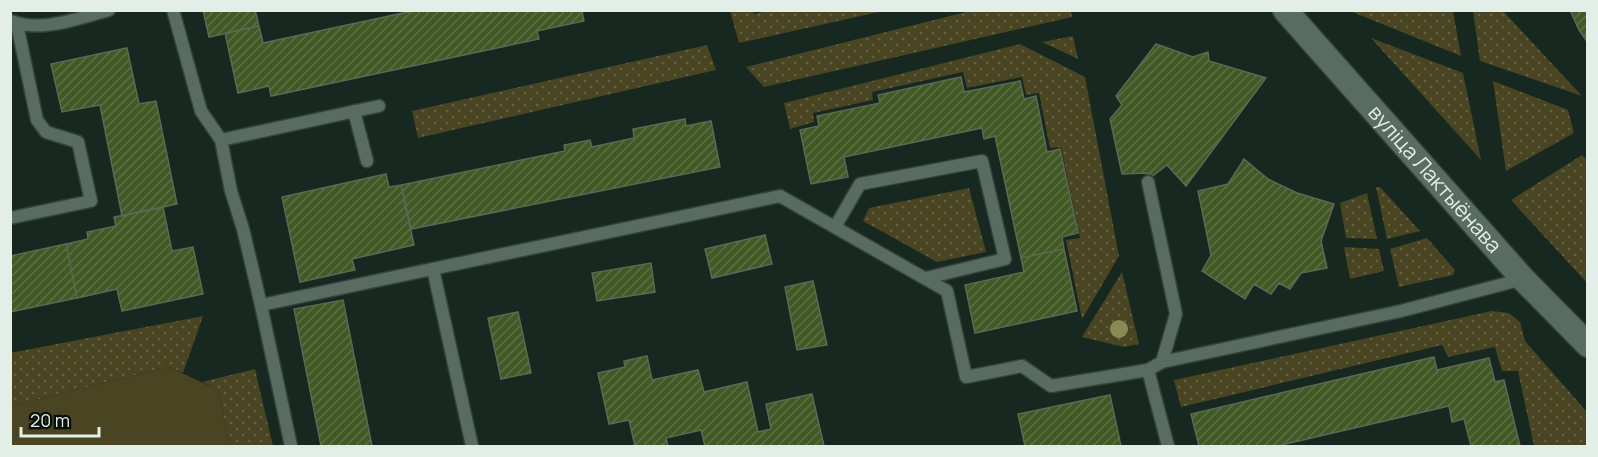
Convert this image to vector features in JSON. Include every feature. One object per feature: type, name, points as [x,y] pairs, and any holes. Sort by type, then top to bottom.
[{"type":"street","name":"вуліца Лактыёнава","points":[[1285,10],[1523,279],[1587,345]]},
{"type":"lane","points":[[10,218],[91,201],[78,142],[46,132],[37,120],[14,22],[44,26],[109,10]]},
{"type":"lane","points":[[173,10],[201,111],[221,140],[231,191],[243,229],[261,305],[291,447]]},
{"type":"lane","points":[[221,140],[379,106]]},
{"type":"lane","points":[[354,111],[367,161]]},
{"type":"lane","points":[[835,227],[860,184],[982,161],[1005,259],[926,278]]},
{"type":"lane","points":[[1148,183],[1176,314],[1162,362]]},
{"type":"lane","points":[[261,305],[780,196],[947,291],[966,378],[1022,366],[1051,386],[1148,370],[1162,362],[1401,311],[1523,279]]},
{"type":"lane","points":[[433,269],[472,447]]},
{"type":"lane","points":[[1148,370],[1168,447]]},
{"type":"shaded area","points":[[770,10],[883,11],[739,43],[730,11],[753,11],[754,14]]},
{"type":"shaded area","points":[[970,11],[1071,11],[1072,17],[764,87],[746,67]]},
{"type":"shaded area","points":[[1350,11],[1453,11],[1461,56]]},
{"type":"shaded area","points":[[1473,11],[1503,11],[1582,96],[1480,61]]},
{"type":"shaded area","points":[[1073,36],[1078,59],[1042,42]]},
{"type":"shaded area","points":[[1371,38],[1463,73],[1481,160]]},
{"type":"shaded area","points":[[1020,44],[1085,77],[1119,256],[1082,319],[1066,240],[1080,238],[1061,147],[1050,148],[1039,93],[1026,95],[1022,77],[967,88],[963,72],[872,92],[873,100],[813,113],[814,122],[790,129],[784,103]]},
{"type":"shaded area","points":[[707,45],[716,70],[418,138],[412,111]]},
{"type":"shaded area","points":[[1493,81],[1568,110],[1574,133],[1506,171]]},
{"type":"shaded area","points":[[1582,155],[1588,161],[1587,283],[1511,200]]},
{"type":"shaded area","points":[[1376,187],[1380,187],[1420,231],[1387,239]]},
{"type":"shaded area","points":[[969,188],[986,252],[937,262],[863,221],[869,208]]},
{"type":"shaded area","points":[[1367,193],[1377,239],[1346,238],[1340,203]]},
{"type":"shaded area","points":[[1427,238],[1455,270],[1453,275],[1399,287],[1390,249]]},
{"type":"shaded area","points":[[1344,247],[1379,249],[1384,271],[1350,279]]},
{"type":"shaded area","points":[[1122,272],[1139,344],[1124,347],[1082,337]]},
{"type":"shaded area","points":[[1492,311],[1509,313],[1520,322],[1525,341],[1587,412],[1587,446],[1534,446],[1518,371],[1502,371],[1495,347],[1448,357],[1442,345],[1181,407],[1174,380]]},
{"type":"shaded area","points":[[203,316],[183,373],[169,367],[11,406],[10,353]]},
{"type":"shaded area","points":[[169,367],[218,390],[230,446],[11,446],[11,406]]},
{"type":"shaded area","points":[[255,369],[273,446],[230,446],[218,390],[202,382]]},
{"type":"building","points":[[203,10],[255,10],[259,26],[209,37]]},
{"type":"building","points":[[417,10],[587,10],[582,12],[584,21],[537,31],[539,39],[271,96],[269,86],[238,93],[225,33],[259,26],[263,43]]},
{"type":"building","points":[[1570,10],[1588,10],[1588,43],[1579,30]]},
{"type":"building","points":[[1156,44],[1193,57],[1208,52],[1209,61],[1266,78],[1186,186],[1167,165],[1150,178],[1146,173],[1122,174],[1110,119],[1122,105],[1116,96]]},
{"type":"building","points":[[127,48],[139,104],[156,101],[177,204],[122,216],[100,105],[62,112],[51,64]]},
{"type":"building","points":[[961,77],[964,92],[1020,81],[1024,99],[1036,96],[1047,152],[1060,149],[1078,233],[1062,237],[1064,249],[1021,258],[995,136],[984,139],[982,128],[844,157],[848,177],[811,184],[800,130],[819,126],[817,116],[880,103],[878,95]]},
{"type":"building","points":[[685,119],[686,126],[711,121],[720,167],[411,229],[401,185],[565,151],[564,145],[590,140],[592,147],[634,138],[633,129]]},
{"type":"building","points":[[1244,159],[1268,179],[1297,193],[1334,204],[1321,241],[1327,268],[1301,273],[1290,289],[1279,283],[1271,294],[1254,284],[1245,299],[1202,271],[1211,255],[1198,191],[1228,184]]},
{"type":"building","points":[[386,174],[389,187],[401,185],[414,245],[352,259],[355,270],[300,282],[282,197]]},
{"type":"building","points":[[163,207],[172,251],[193,247],[203,294],[122,311],[117,289],[77,298],[66,244],[88,239],[87,232],[116,226],[114,217]]},
{"type":"building","points":[[765,235],[772,264],[712,278],[705,249]]},
{"type":"building","points":[[66,244],[77,298],[10,312],[10,256]]},
{"type":"building","points":[[1064,249],[1077,311],[975,333],[965,285],[1024,272],[1021,258]]},
{"type":"building","points":[[651,263],[655,292],[597,301],[592,273]]},
{"type":"building","points":[[813,281],[827,345],[797,350],[785,287]]},
{"type":"building","points":[[343,300],[372,446],[321,446],[294,309]]},
{"type":"building","points":[[518,312],[531,373],[501,379],[488,318]]},
{"type":"building","points":[[647,356],[652,380],[698,370],[704,392],[747,382],[758,432],[771,429],[766,404],[812,394],[824,446],[705,446],[701,430],[666,438],[668,446],[635,446],[629,420],[609,424],[598,373],[625,367],[624,361]]},
{"type":"building","points":[[1434,357],[1437,370],[1489,358],[1495,382],[1504,380],[1520,446],[1471,446],[1464,419],[1452,422],[1449,406],[1277,446],[1199,446],[1191,414]]},
{"type":"building","points":[[1110,395],[1121,446],[1025,446],[1018,414]]}]
